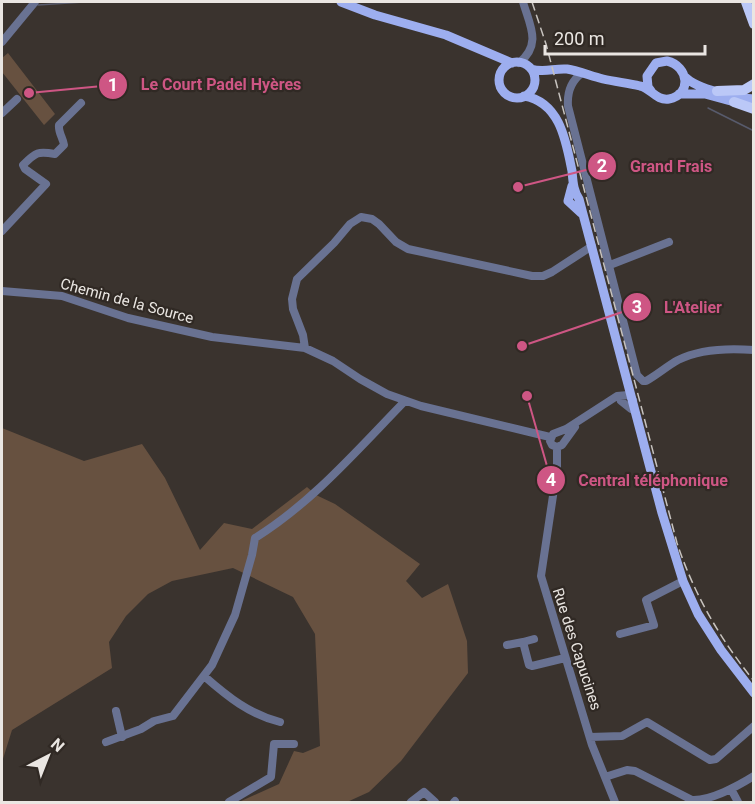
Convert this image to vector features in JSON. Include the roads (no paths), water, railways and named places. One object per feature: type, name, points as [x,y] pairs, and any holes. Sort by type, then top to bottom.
[{"type":"highway","points":[[746,2],[753,24]]},
{"type":"highway","points":[[717,91],[744,90],[753,84]]},
{"type":"highway","points":[[734,102],[753,110]]},
{"type":"main road","points":[[341,2],[375,15],[446,35],[545,72],[566,69],[645,87],[659,98],[664,99],[679,94],[705,94],[734,102],[753,104]]},
{"type":"main road","points":[[484,50],[495,60],[501,72],[500,86],[506,94],[515,98],[530,92],[545,72]]},
{"type":"main road","points":[[501,72],[507,66],[519,61]]},
{"type":"main road","points":[[620,83],[637,78],[649,71],[656,63],[667,61],[677,64],[685,77],[700,86],[753,99]]},
{"type":"main road","points":[[530,68],[540,101]]},
{"type":"main road","points":[[649,71],[647,81],[651,91]]},
{"type":"main road","points":[[679,94],[684,86],[685,77]]},
{"type":"main road","points":[[524,96],[540,101],[553,112],[559,123],[570,165],[574,200],[583,215],[624,370],[626,396],[683,581],[698,614],[721,651],[753,693]]},
{"type":"street","points":[[2,42],[35,2]]},
{"type":"street","points":[[519,61],[534,40],[523,2]]},
{"type":"street","points":[[582,73],[570,86],[568,105],[640,380],[646,381],[685,357],[702,352],[753,350]]},
{"type":"street","points":[[2,113],[17,99]]},
{"type":"street","points":[[2,231],[46,184],[25,169],[23,165],[38,153],[55,154],[64,146],[58,129],[59,125],[81,103]]},
{"type":"street","points":[[305,348],[303,335],[293,309],[292,299],[297,279],[350,224],[361,218],[372,219],[396,242],[408,249],[524,276],[543,276],[592,246]]},
{"type":"street","points":[[610,265],[669,242]]},
{"type":"street","name":"Chemin de la Source","points":[[2,291],[62,296],[128,318],[203,336],[305,348],[333,361],[374,387],[421,406],[553,435]]},
{"type":"street","points":[[626,396],[579,423],[562,445],[557,447],[550,444],[553,435],[566,429],[626,396]]},
{"type":"street","points":[[106,742],[141,729],[154,720],[173,716],[212,665],[235,615],[255,538],[270,529],[320,488],[405,400]]},
{"type":"street","points":[[553,435],[563,435],[564,441]]},
{"type":"street","name":"Rue des Capucines","points":[[557,447],[555,485],[541,576],[590,737],[616,802]]},
{"type":"street","points":[[620,634],[654,625],[646,600],[683,581]]},
{"type":"street","points":[[507,645],[534,639]]},
{"type":"street","points":[[523,642],[529,665],[565,658]]},
{"type":"street","points":[[204,676],[243,708],[261,717],[280,722]]},
{"type":"street","points":[[116,711],[122,736]]},
{"type":"street","points":[[590,737],[622,736],[647,722],[710,760],[716,759],[753,726]]},
{"type":"street","points":[[229,802],[271,777],[274,744],[294,744]]},
{"type":"street","points":[[607,781],[627,770],[635,771],[692,800],[698,800],[731,789],[753,776]]},
{"type":"street","points":[[731,789],[738,802]]},
{"type":"street","points":[[411,802],[424,792],[435,802]]},
{"type":"waterway","points":[[38,5],[84,2]]},
{"type":"waterway","points":[[708,108],[754,131]]},
{"type":"railway","points":[[532,2],[546,44],[677,543],[691,580],[709,615],[730,649],[754,681]]},
{"type":"place","name":"Le Court Padel Hyères","points":[[29,93]]},
{"type":"place","name":"Grand Frais","points":[[518,187]]},
{"type":"place","name":"L'Atelier","points":[[522,346]]},
{"type":"place","name":"Central téléphonique","points":[[527,396]]}]
